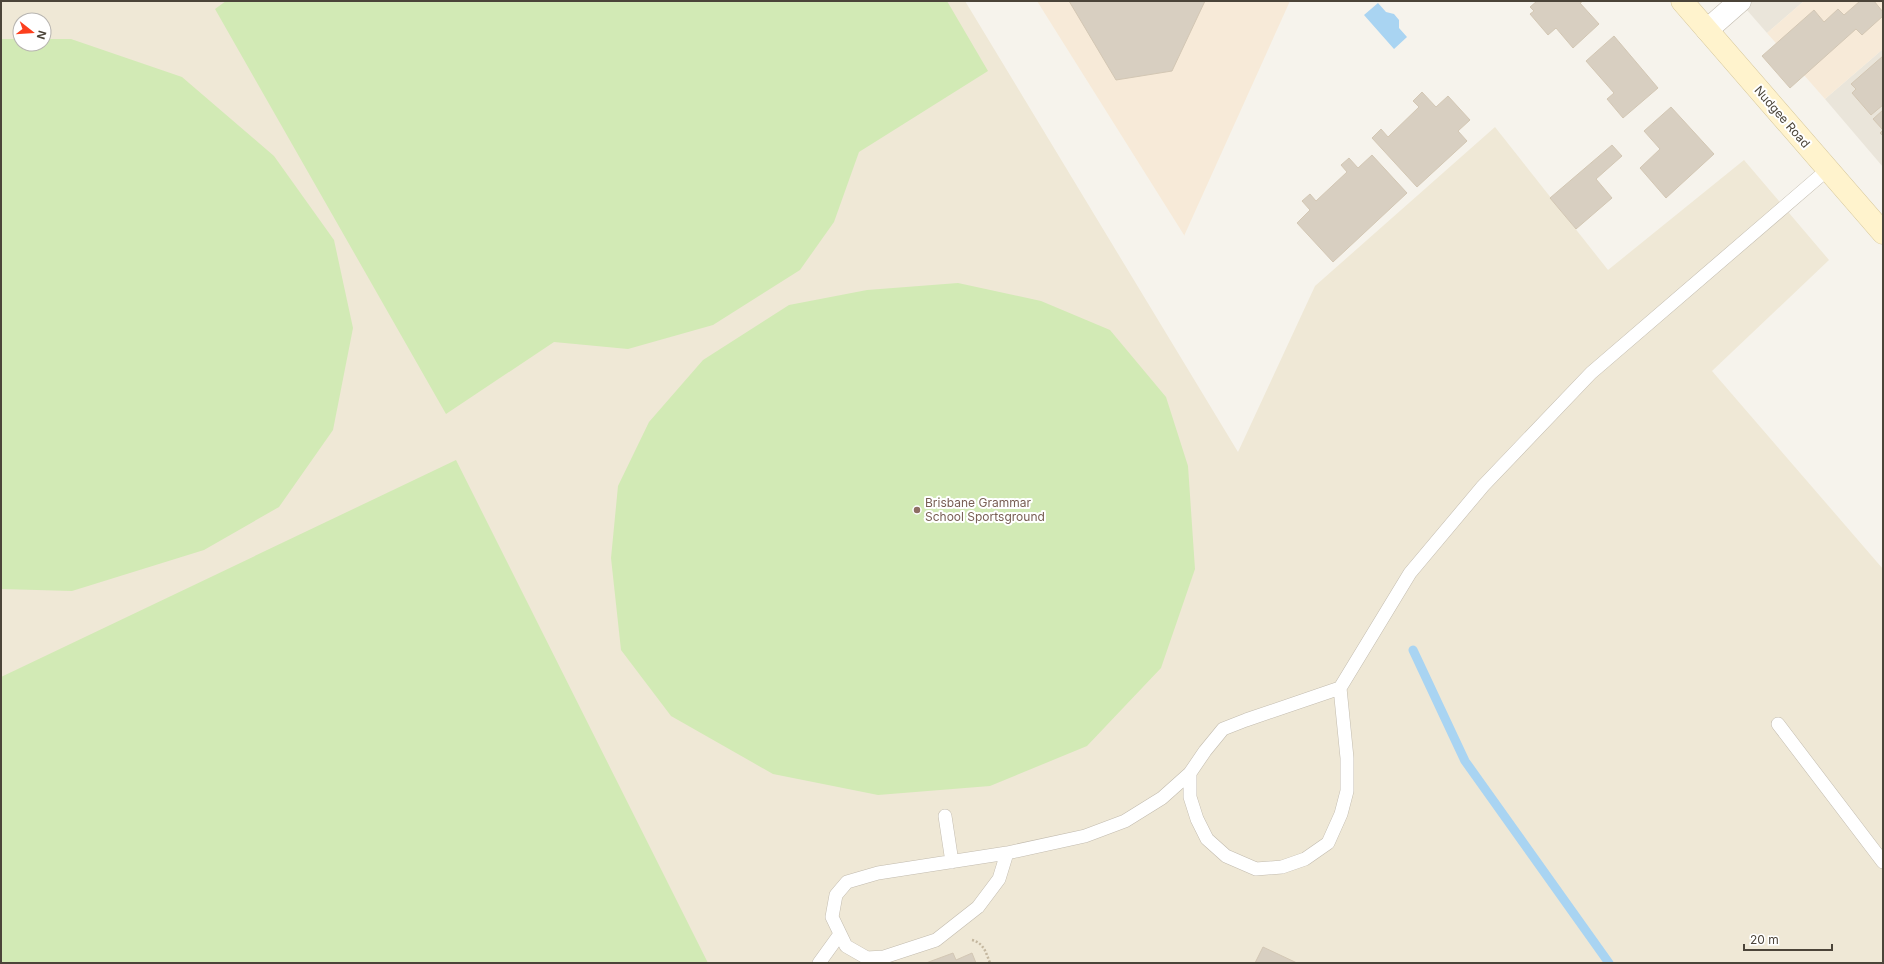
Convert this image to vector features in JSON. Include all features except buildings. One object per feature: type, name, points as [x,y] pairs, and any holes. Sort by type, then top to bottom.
[{"type":"main road","name":"Nudgee Road","points":[[1682,1],[1883,234]]},
{"type":"street","points":[[1707,30],[1740,1]]},
{"type":"lane","points":[[1190,774],[1190,797],[1196,819],[1208,839],[1226,856],[1256,869],[1282,868],[1305,859],[1328,843],[1341,814],[1347,791],[1347,758],[1340,688],[1410,573],[1483,486],[1591,373],[1827,170]]},
{"type":"lane","points":[[1007,853],[999,879],[978,907],[936,940],[884,957],[867,958],[846,946],[832,917],[836,895],[847,882],[878,873],[1007,853],[1085,836],[1125,821],[1162,798],[1190,774],[1205,751],[1223,729],[1340,688]]},
{"type":"lane","points":[[1778,724],[1883,862]]},
{"type":"lane","points":[[945,816],[952,862]]},
{"type":"lane","points":[[819,963],[840,934]]},
{"type":"path","points":[[970,941],[973,940],[981,944],[990,963]]},
{"type":"shaded area","name":"Brisbane Grammar School Sportsground","points":[[1,1],[965,1],[1238,452],[1315,286],[1495,127],[1608,270],[1744,160],[1829,260],[1712,371],[1883,569],[1883,963],[1,963]]},
{"type":"shaded area","points":[[1037,1],[1290,1],[1184,236],[1184,235]]},
{"type":"shaded area","points":[[1739,1],[1804,1],[1767,33]]},
{"type":"shaded area","points":[[1804,1],[1883,1],[1883,49],[1825,99],[1767,33]]},
{"type":"shaded area","points":[[1883,49],[1883,167],[1825,99]]},
{"type":"green space","points":[[226,1],[947,1],[988,71],[859,152],[834,222],[800,270],[713,325],[628,349],[554,342],[446,414],[215,9]]},
{"type":"green space","points":[[1,39],[12,39],[12,52],[52,52],[52,39],[71,39],[182,77],[274,156],[334,240],[353,328],[333,430],[279,507],[204,550],[72,591],[1,589]]},
{"type":"green space","points":[[958,283],[1041,301],[1110,330],[1166,397],[1188,466],[1195,569],[1161,668],[1087,746],[990,786],[878,795],[773,774],[671,716],[621,650],[611,558],[618,486],[649,422],[703,360],[789,305],[867,290]]},
{"type":"green space","points":[[456,460],[708,963],[1,963],[1,677]]},
{"type":"water","points":[[1378,3],[1386,12],[1394,14],[1399,20],[1399,28],[1407,37],[1394,49],[1364,15]]},
{"type":"waterway","points":[[1413,650],[1465,761],[1609,963]]},
{"type":"place","name":"Brisbane Grammar School Sportsground","points":[[917,510]]}]
